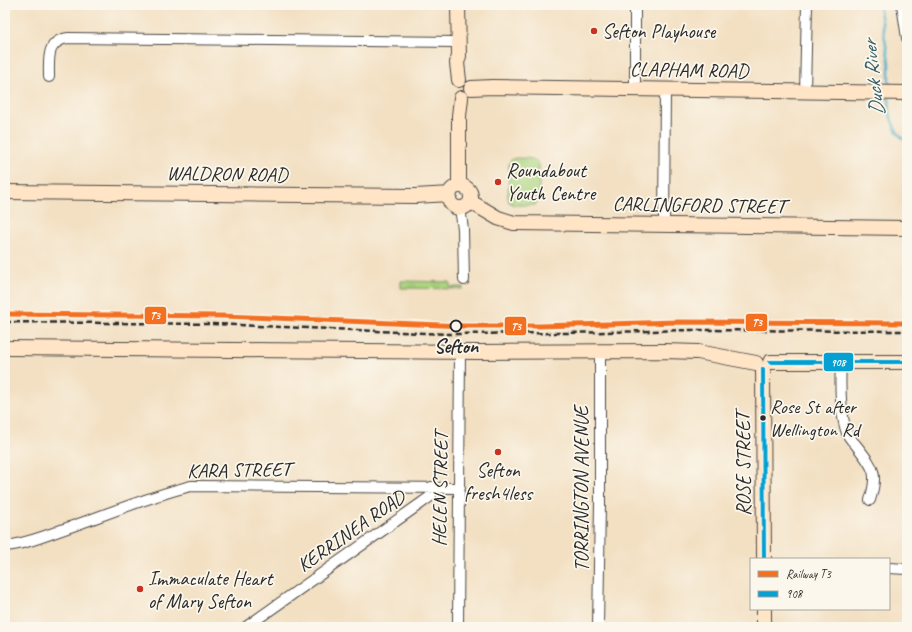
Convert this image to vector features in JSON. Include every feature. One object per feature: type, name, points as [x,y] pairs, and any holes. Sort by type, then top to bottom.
[{"type":"street","points":[[458,5],[457,62],[468,95],[461,98],[454,190],[450,201],[456,208],[465,205]]},
{"type":"street","points":[[635,5],[635,90]]},
{"type":"street","points":[[805,92],[807,5]]},
{"type":"street","points":[[902,5],[907,38]]},
{"type":"street","points":[[49,77],[49,57],[51,49],[57,41],[68,38],[458,42]]},
{"type":"street","name":"CLAPHAM ROAD","points":[[465,83],[492,87],[904,93]]},
{"type":"street","points":[[664,225],[665,90]]},
{"type":"street","points":[[454,190],[466,187],[471,192],[472,196],[465,205],[463,229],[464,280]]},
{"type":"street","name":"WALDRON ROAD","points":[[5,192],[415,196],[454,190]]},
{"type":"street","name":"CARLINGFORD STREET","points":[[465,205],[514,223],[907,228]]},
{"type":"street","points":[[5,348],[460,352],[692,352],[763,365],[841,362],[907,362]]},
{"type":"street","name":"TORRINGTON AVENUE","points":[[598,627],[600,351]]},
{"type":"street","name":"HELEN STREET","points":[[458,627],[460,352]]},
{"type":"street","points":[[841,362],[842,406],[846,431],[852,441],[868,460],[873,470],[875,480],[870,500]]},
{"type":"street","name":"ROSE STREET","points":[[763,365],[764,558]]},
{"type":"street","name":"KARA STREET","points":[[5,546],[41,537],[166,493],[192,486],[460,488]]},
{"type":"street","name":"KERRINEA ROAD","points":[[246,627],[431,496],[432,487]]},
{"type":"street","points":[[890,568],[906,569]]},
{"type":"street","points":[[764,610],[764,627]]},
{"type":"green space","points":[[529,158],[537,161],[539,164],[539,199],[535,205],[514,205],[509,202],[509,163],[512,159]]},
{"type":"green space","points":[[401,281],[450,282],[450,287],[463,287],[463,289],[401,288]]},
{"type":"waterway","name":"Duck River","points":[[879,5],[889,62],[889,88]]},
{"type":"waterway","name":"Duck River","points":[[889,97],[892,122],[898,133],[907,142]]},
{"type":"railway","points":[[5,322],[213,324],[447,334],[692,330],[907,331]]},
{"type":"rail line","name":"T3","points":[[5,314],[222,316],[464,326],[539,326],[678,322],[907,323]]},
{"type":"transit line","name":"908","points":[[770,362],[907,362]]},
{"type":"transit line","name":"908","points":[[763,369],[764,558]]},
{"type":"place","name":"Sefton Playhouse","points":[[594,31]]},
{"type":"place","name":"Roundabout Youth Centre","points":[[498,182]]},
{"type":"place","name":"Sefton","points":[[456,326]]},
{"type":"place","name":"Rose St after Wellington Rd","points":[[763,418]]},
{"type":"place","name":"Sefton fresh4less","points":[[498,452]]},
{"type":"place","name":"Immaculate Heart of Mary Sefton","points":[[140,589]]}]
